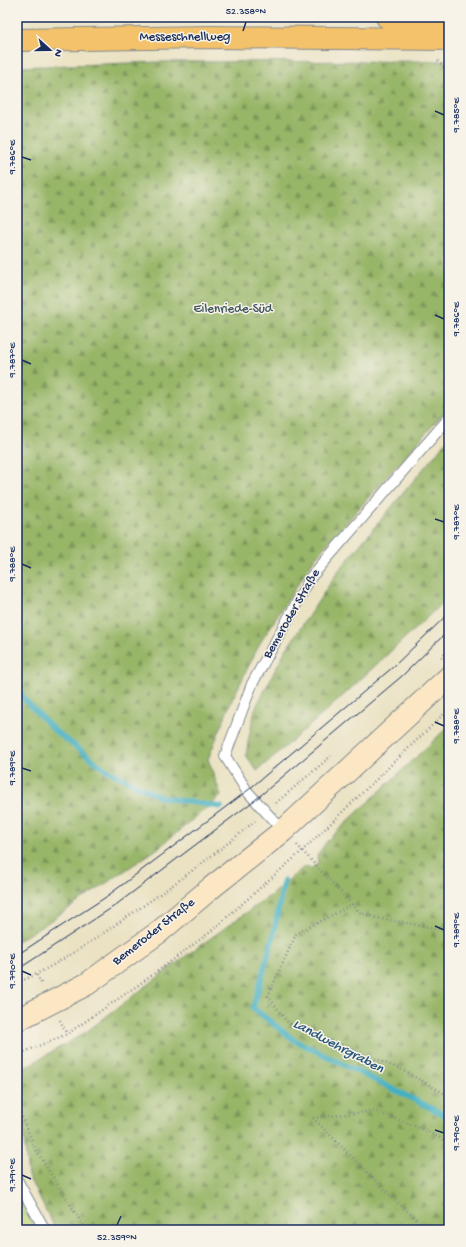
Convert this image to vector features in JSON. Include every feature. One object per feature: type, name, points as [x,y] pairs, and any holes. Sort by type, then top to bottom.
[{"type":"highway","points":[[387,17],[449,18]]},
{"type":"highway","name":"Messeschnellweg","points":[[17,40],[211,37],[449,39]]},
{"type":"main road","name":"Bemeroder Straße","points":[[17,1020],[87,984],[159,932],[282,831],[449,677]]},
{"type":"lane","name":"Bemeroder Straße","points":[[282,831],[247,791],[225,756],[252,684],[311,577],[449,418]]},
{"type":"lane","points":[[17,1180],[45,1230]]},
{"type":"path","points":[[438,61],[449,72]]},
{"type":"path","points":[[17,1055],[67,1034],[209,934],[302,851],[449,709]]},
{"type":"path","points":[[17,983],[37,975],[93,940],[169,889],[230,842],[332,755]]},
{"type":"path","points":[[282,831],[360,912],[373,917],[449,931]]},
{"type":"path","points":[[353,904],[296,934],[268,996],[288,1022],[402,1070],[449,1096]]},
{"type":"path","points":[[17,1106],[36,1150],[86,1230]]},
{"type":"path","points":[[428,1230],[397,1202],[313,1118],[375,1111],[425,1130],[449,1143]]},
{"type":"green space","name":"Eilenriede-Süd","points":[[449,61],[449,407],[315,558],[260,643],[231,702],[208,759],[221,796],[157,849],[44,925],[17,941],[17,67],[158,62]]},
{"type":"green space","points":[[449,438],[449,597],[333,705],[257,771],[246,755],[255,709],[284,653],[339,570]]},
{"type":"green space","points":[[449,726],[449,1230],[56,1230],[28,1176],[20,1099],[17,1086],[17,1072],[86,1032],[187,955],[271,895],[305,866],[312,868],[318,863],[317,856],[327,841]]},
{"type":"green space","points":[[17,1196],[36,1230],[17,1230]]},
{"type":"waterway","name":"Landwehrgraben","points":[[17,684],[25,700],[55,731],[105,769],[160,797],[221,807]]},
{"type":"waterway","name":"Landwehrgraben","points":[[284,880],[273,937],[253,1008],[294,1040],[449,1117]]},
{"type":"tram line","points":[[17,955],[106,897],[247,791],[393,667],[449,613]]},
{"type":"tram line","points":[[17,970],[113,907],[255,800],[402,676],[449,630]]}]
